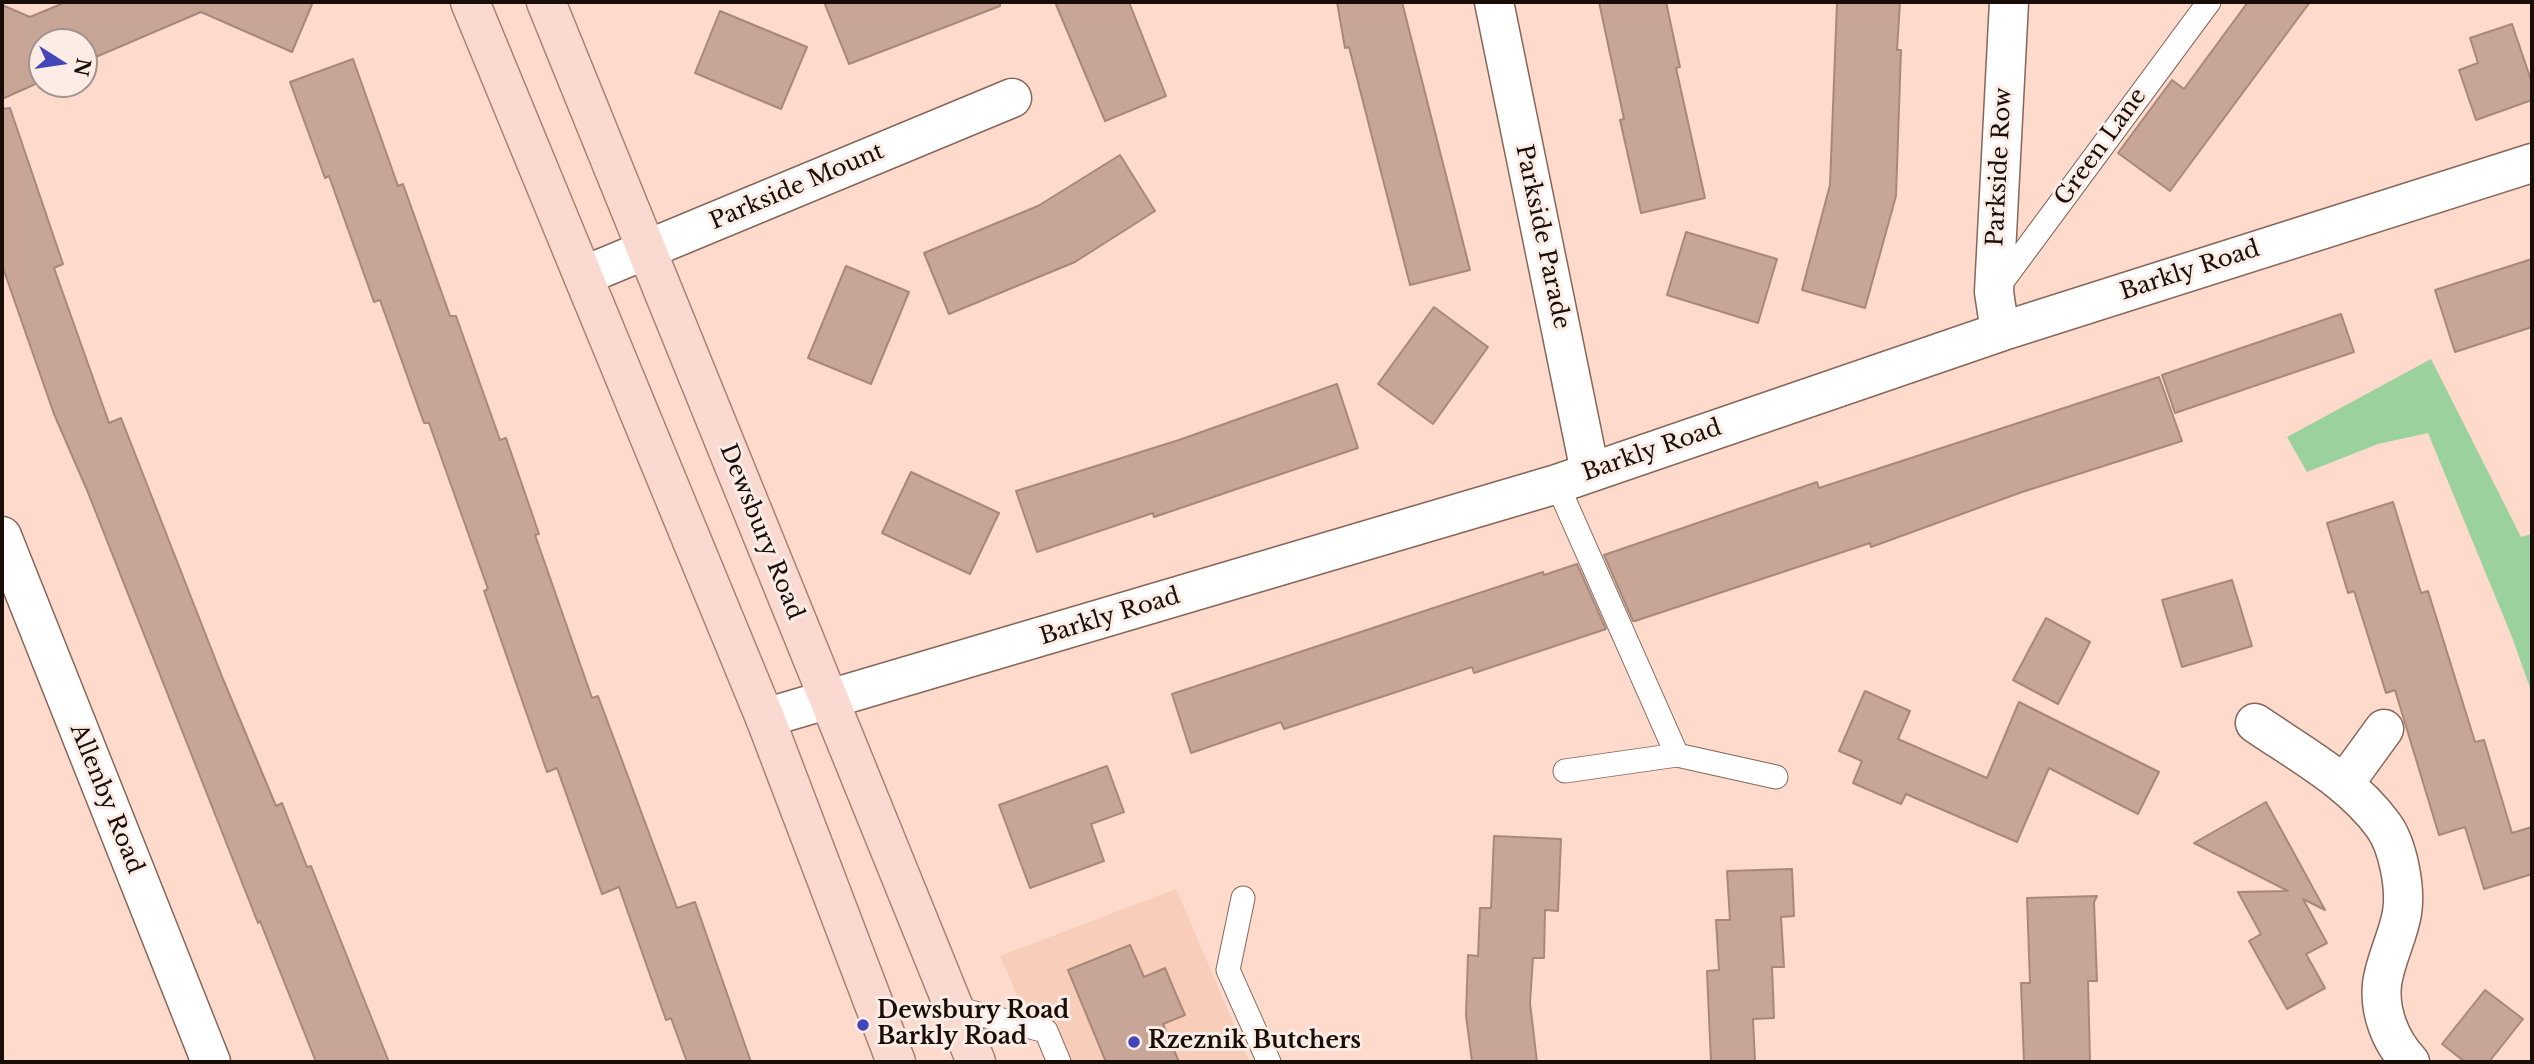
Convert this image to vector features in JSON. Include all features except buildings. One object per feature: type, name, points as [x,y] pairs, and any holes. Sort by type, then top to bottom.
[{"type":"main road","points":[[470,2],[765,718],[896,1062]]},
{"type":"main road","name":"Dewsbury Road","points":[[545,2],[976,1062]]},
{"type":"street","name":"Parkside Parade","points":[[1494,2],[1573,478]]},
{"type":"street","name":"Parkside Row","points":[[2000,332],[1994,292],[2009,2]]},
{"type":"street","name":"Parkside Mount","points":[[583,276],[1012,98]]},
{"type":"street","name":"Barkly Road","points":[[765,718],[1573,478],[2000,332],[2532,163]]},
{"type":"street","name":"Allenby Road","points":[[2,536],[211,1062]]},
{"type":"street","points":[[2255,723],[2358,794],[2385,828],[2400,868],[2402,911],[2382,985],[2384,1019],[2398,1050],[2410,1062]]},
{"type":"street","points":[[2344,784],[2384,729]]},
{"type":"lane","name":"Green Lane","points":[[1994,292],[2208,2]]},
{"type":"lane","points":[[1573,478],[1677,755]]},
{"type":"lane","points":[[1565,771],[1677,755],[1776,777]]},
{"type":"lane","points":[[1243,898],[1228,970],[1269,1062]]},
{"type":"lane","points":[[955,1008],[1045,1031],[1059,1062]]},
{"type":"shaded area","points":[[1176,889],[1250,1062],[1046,1062],[1000,956]]},
{"type":"green space","points":[[2431,359],[2521,537],[2532,534],[2530,688],[2512,637],[2428,433],[2378,444],[2307,472],[2287,437]]},
{"type":"place","name":"Dewsbury Road Barkly Road","points":[[863,1025]]},
{"type":"place","name":"Rzeznik Butchers","points":[[1134,1042]]}]
